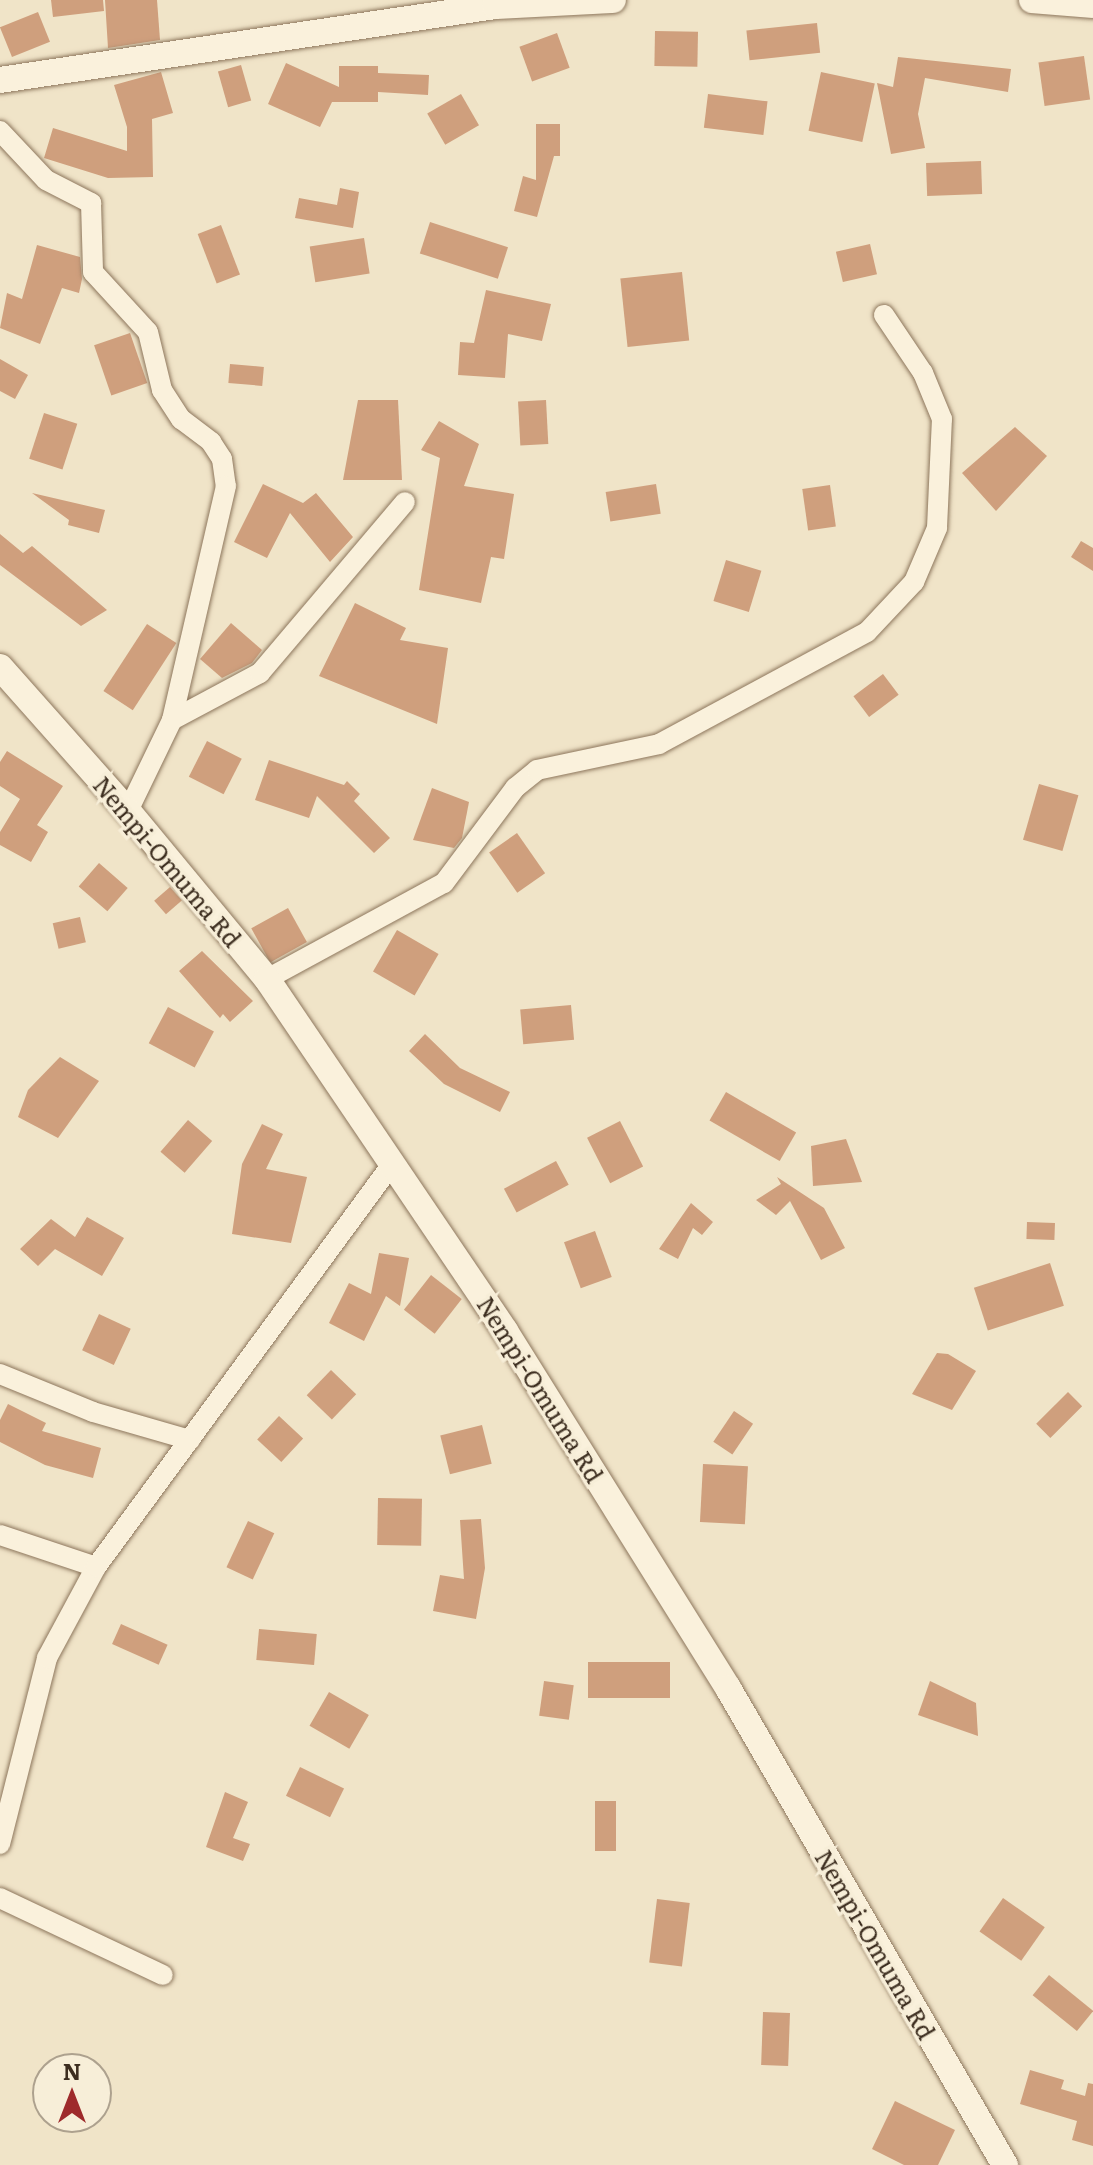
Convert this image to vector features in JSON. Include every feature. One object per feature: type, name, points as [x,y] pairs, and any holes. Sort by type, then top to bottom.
[{"type":"street","points":[[0,80],[495,6],[613,0]]},
{"type":"street","points":[[1032,0],[1093,5]]},
{"type":"street","points":[[0,131],[46,180],[91,203],[93,272],[148,332],[162,390],[181,419],[211,442],[222,459],[226,486],[172,720],[128,811]]},
{"type":"street","points":[[267,979],[444,883],[515,788],[537,770],[659,744],[867,632],[904,592],[937,528],[942,419],[923,373],[884,315]]},
{"type":"street","points":[[172,720],[260,673],[405,502]]},
{"type":"street","name":"Nempi-Omuma Rd","points":[[0,667],[128,811],[267,979],[505,1331],[728,1688],[1005,2165]]},
{"type":"street","points":[[0,1844],[47,1658],[96,1567],[392,1164]]},
{"type":"street","points":[[0,1374],[93,1412],[190,1440]]},
{"type":"street","points":[[0,1535],[96,1567]]},
{"type":"street","points":[[0,1898],[163,1975]]},
{"type":"building","points":[[51,0],[103,0],[104,11],[53,17]]},
{"type":"building","points":[[105,0],[157,0],[160,40],[108,48]]},
{"type":"building","points":[[38,12],[50,42],[12,57],[0,27]]},
{"type":"building","points":[[817,23],[820,53],[750,60],[746,30]]},
{"type":"building","points":[[655,31],[698,32],[697,67],[654,66]]},
{"type":"building","points":[[557,33],[570,68],[532,81],[519,47]]},
{"type":"building","points":[[1084,56],[1090,100],[1045,106],[1038,62]]},
{"type":"building","points":[[898,57],[1011,69],[1008,92],[925,78],[918,114],[925,148],[891,154],[877,83],[893,87]]},
{"type":"building","points":[[286,63],[339,87],[339,66],[378,66],[378,73],[429,75],[428,95],[378,92],[378,102],[332,102],[320,127],[268,104]]},
{"type":"building","points":[[241,65],[251,101],[228,107],[218,72]]},
{"type":"building","points":[[161,72],[173,113],[152,119],[153,177],[108,178],[44,158],[53,128],[127,151],[127,127],[114,85]]},
{"type":"building","points":[[821,72],[875,83],[862,142],[809,131]]},
{"type":"building","points":[[461,94],[479,125],[445,145],[427,114]]},
{"type":"building","points":[[708,94],[768,101],[763,135],[704,128]]},
{"type":"building","points":[[536,124],[560,124],[560,156],[554,156],[537,217],[514,211],[523,176],[536,180]]},
{"type":"building","points":[[981,161],[982,194],[927,196],[926,163]]},
{"type":"building","points":[[340,188],[359,192],[353,228],[295,218],[299,198],[337,205]]},
{"type":"building","points":[[430,222],[508,247],[498,279],[420,253]]},
{"type":"building","points":[[221,225],[240,274],[217,283],[198,234]]},
{"type":"building","points":[[364,238],[370,274],[315,282],[310,247]]},
{"type":"building","points":[[870,244],[877,274],[843,282],[836,252]]},
{"type":"building","points":[[37,245],[80,257],[82,279],[79,293],[62,288],[40,344],[0,328],[7,293],[22,299]]},
{"type":"building","points":[[682,272],[689,341],[628,347],[620,278]]},
{"type":"building","points":[[486,290],[551,304],[542,341],[508,334],[505,378],[458,375],[460,342],[474,343]]},
{"type":"building","points":[[130,333],[147,383],[111,395],[94,345]]},
{"type":"building","points":[[0,359],[28,375],[15,399],[0,391]]},
{"type":"building","points":[[230,364],[264,367],[262,386],[228,383]]},
{"type":"building","points":[[358,400],[398,400],[402,480],[343,480]]},
{"type":"building","points":[[546,400],[548,444],[520,445],[518,401]]},
{"type":"building","points":[[44,413],[77,424],[62,469],[29,459]]},
{"type":"building","points":[[439,421],[479,444],[464,486],[514,494],[504,559],[491,557],[481,603],[419,590],[440,458],[421,450]]},
{"type":"building","points":[[1015,427],[1047,456],[996,511],[962,473]]},
{"type":"building","points":[[263,484],[303,503],[316,493],[353,537],[330,562],[290,513],[267,558],[234,542]]},
{"type":"building","points":[[656,484],[661,514],[610,522],[606,492]]},
{"type":"building","points":[[830,485],[836,527],[808,530],[802,489]]},
{"type":"building","points":[[32,493],[105,510],[99,533],[68,525],[69,520]]},
{"type":"building","points":[[0,534],[23,553],[32,546],[107,610],[81,626],[0,565]]},
{"type":"building","points":[[1081,541],[1093,548],[1093,571],[1071,557]]},
{"type":"building","points":[[726,560],[761,571],[749,612],[713,601]]},
{"type":"building","points":[[355,603],[406,628],[400,640],[448,648],[437,724],[319,676]]},
{"type":"building","points":[[231,623],[262,650],[252,663],[222,678],[200,659]]},
{"type":"building","points":[[147,624],[176,643],[133,710],[103,691]]},
{"type":"building","points":[[883,674],[899,695],[869,717],[853,696]]},
{"type":"building","points":[[207,741],[242,759],[224,794],[189,777]]},
{"type":"building","points":[[7,751],[63,786],[37,825],[48,832],[31,862],[0,845],[0,832],[20,799],[0,786],[0,762]]},
{"type":"building","points":[[269,760],[344,785],[347,781],[360,794],[354,801],[390,838],[374,853],[317,796],[309,818],[255,800]]},
{"type":"building","points":[[1039,784],[1078,795],[1062,851],[1023,840]]},
{"type":"building","points":[[432,788],[469,802],[462,838],[454,848],[413,840]]},
{"type":"building","points":[[517,833],[545,873],[517,893],[489,853]]},
{"type":"building","points":[[99,863],[128,888],[107,911],[79,886]]},
{"type":"building","points":[[170,887],[182,901],[166,914],[154,901]]},
{"type":"building","points":[[288,908],[307,942],[270,962],[251,928]]},
{"type":"building","points":[[80,917],[86,942],[59,949],[53,923]]},
{"type":"building","points":[[397,930],[439,954],[415,996],[373,972]]},
{"type":"building","points":[[202,951],[253,1001],[230,1022],[223,1014],[220,1018],[179,971]]},
{"type":"building","points":[[571,1005],[574,1040],[523,1044],[520,1009]]},
{"type":"building","points":[[168,1007],[214,1031],[195,1068],[149,1043]]},
{"type":"building","points":[[425,1034],[460,1068],[510,1092],[500,1112],[444,1084],[409,1051]]},
{"type":"building","points":[[60,1057],[99,1081],[58,1138],[18,1117],[28,1090]]},
{"type":"building","points":[[726,1092],[796,1132],[780,1161],[710,1121]]},
{"type":"building","points":[[188,1120],[212,1141],[185,1173],[160,1152]]},
{"type":"building","points":[[620,1121],[643,1166],[610,1183],[587,1138]]},
{"type":"building","points":[[262,1124],[283,1134],[266,1169],[307,1177],[291,1243],[232,1234],[242,1164]]},
{"type":"building","points":[[846,1139],[862,1182],[813,1186],[811,1146]]},
{"type":"building","points":[[556,1161],[569,1185],[517,1213],[504,1189]]},
{"type":"building","points":[[777,1177],[824,1208],[845,1248],[821,1260],[790,1201],[776,1215],[756,1200],[781,1184]]},
{"type":"building","points":[[691,1203],[713,1222],[702,1235],[693,1228],[678,1259],[659,1249]]},
{"type":"building","points":[[87,1217],[124,1238],[102,1276],[55,1249],[38,1266],[20,1249],[51,1219],[75,1237]]},
{"type":"building","points":[[1027,1222],[1055,1223],[1054,1240],[1026,1239]]},
{"type":"building","points":[[595,1231],[612,1277],[581,1288],[564,1242]]},
{"type":"building","points":[[379,1253],[409,1258],[400,1306],[386,1296],[364,1341],[329,1323],[349,1283],[371,1294]]},
{"type":"building","points":[[1050,1263],[1064,1306],[988,1331],[974,1288]]},
{"type":"building","points":[[431,1275],[462,1299],[435,1334],[404,1310]]},
{"type":"building","points":[[99,1314],[131,1329],[114,1365],[82,1350]]},
{"type":"building","points":[[937,1353],[948,1354],[976,1371],[952,1410],[912,1394]]},
{"type":"building","points":[[331,1370],[356,1394],[332,1419],[307,1395]]},
{"type":"building","points":[[1068,1392],[1082,1406],[1050,1438],[1036,1424]]},
{"type":"building","points":[[8,1404],[46,1423],[42,1431],[101,1448],[93,1478],[45,1465],[0,1442],[0,1420]]},
{"type":"building","points":[[734,1411],[753,1424],[732,1455],[713,1442]]},
{"type":"building","points":[[279,1416],[303,1439],[281,1462],[257,1439]]},
{"type":"building","points":[[482,1425],[492,1464],[450,1474],[440,1435]]},
{"type":"building","points":[[703,1464],[748,1466],[745,1524],[700,1522]]},
{"type":"building","points":[[378,1498],[422,1499],[421,1546],[377,1545]]},
{"type":"building","points":[[481,1519],[485,1568],[476,1619],[433,1611],[440,1575],[464,1579],[460,1520]]},
{"type":"building","points":[[248,1521],[274,1533],[253,1579],[226,1567]]},
{"type":"building","points":[[121,1624],[168,1645],[159,1665],[112,1644]]},
{"type":"building","points":[[259,1629],[317,1634],[314,1665],[256,1660]]},
{"type":"building","points":[[588,1662],[670,1662],[670,1698],[588,1698]]},
{"type":"building","points":[[544,1681],[574,1685],[569,1720],[539,1716]]},
{"type":"building","points":[[930,1681],[976,1703],[978,1736],[918,1715]]},
{"type":"building","points":[[329,1692],[369,1715],[349,1749],[310,1726]]},
{"type":"building","points":[[300,1767],[344,1788],[330,1817],[286,1796]]},
{"type":"building","points":[[225,1792],[248,1802],[233,1838],[250,1844],[243,1861],[206,1847]]},
{"type":"building","points":[[595,1801],[616,1801],[616,1851],[595,1851]]},
{"type":"building","points":[[1003,1898],[1045,1927],[1021,1961],[979,1932]]},
{"type":"building","points":[[657,1899],[690,1903],[682,1967],[649,1963]]},
{"type":"building","points":[[1049,1975],[1093,2011],[1077,2031],[1033,1995]]},
{"type":"building","points":[[763,2012],[790,2013],[788,2066],[761,2065]]},
{"type":"building","points":[[1030,2070],[1064,2080],[1061,2089],[1085,2096],[1088,2083],[1093,2084],[1093,2146],[1072,2140],[1077,2121],[1020,2104]]},
{"type":"building","points":[[895,2101],[955,2130],[938,2165],[904,2165],[872,2149]]}]
